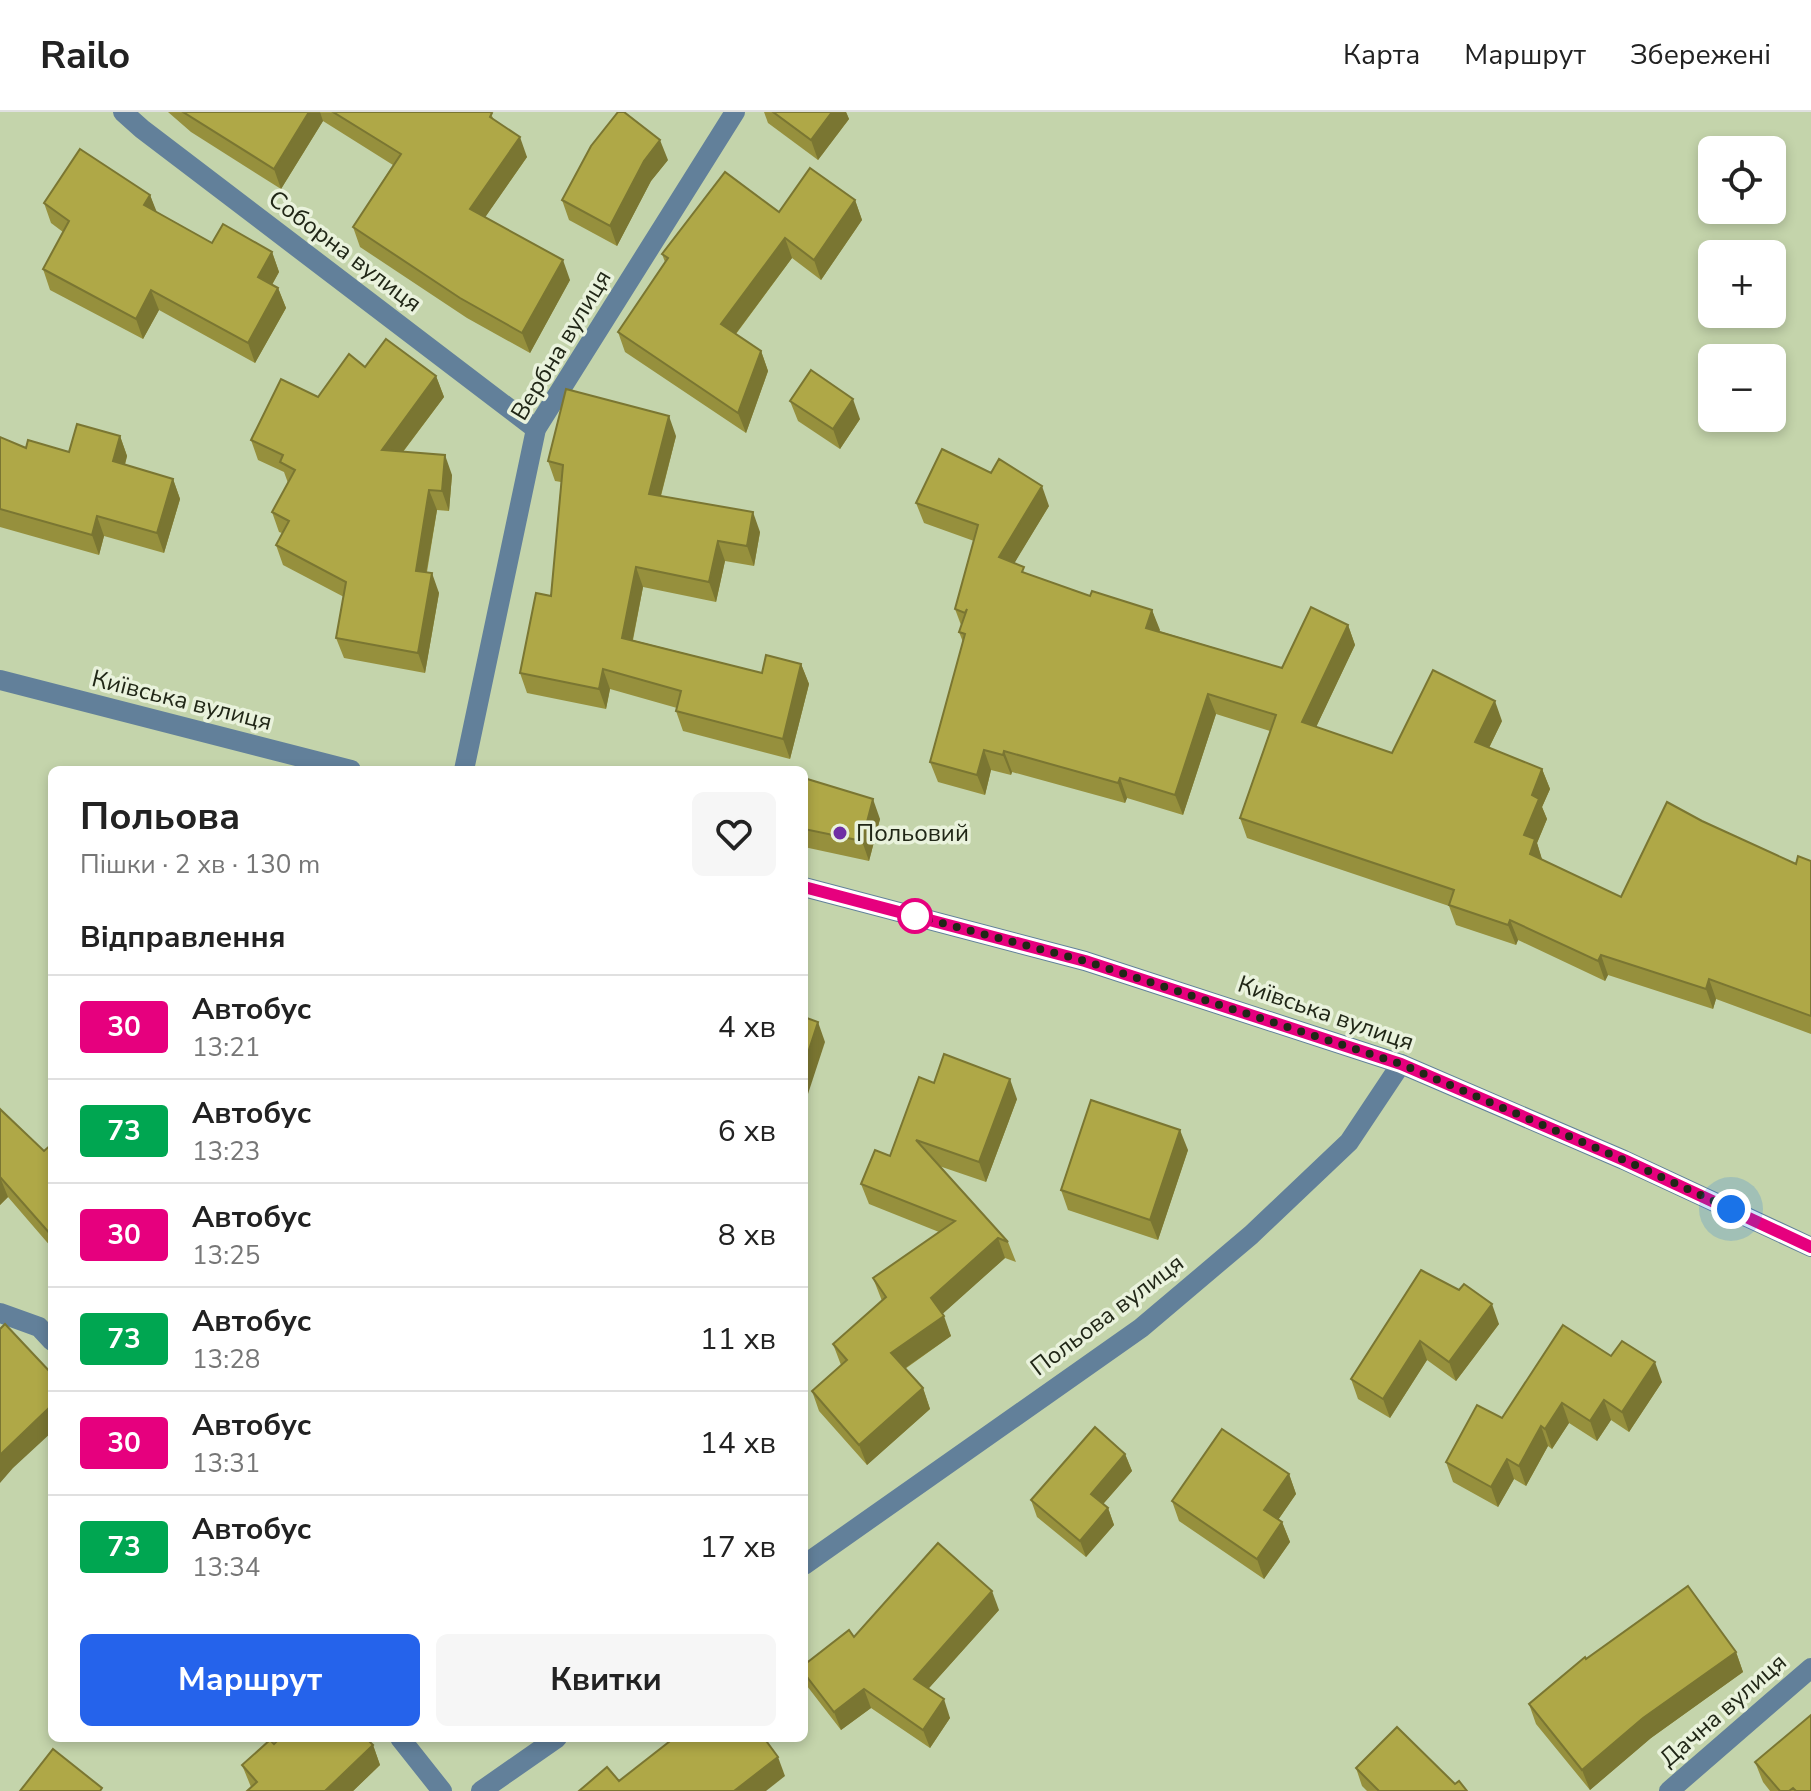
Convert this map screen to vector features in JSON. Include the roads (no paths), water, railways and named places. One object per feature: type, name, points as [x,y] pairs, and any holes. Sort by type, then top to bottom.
[{"type":"street","name":"Соборна вулиця","points":[[123,112],[536,429]]},
{"type":"street","name":"Вербна вулиця","points":[[465,766],[536,429],[735,112]]},
{"type":"street","name":"Київська вулиця","points":[[0,680],[335,766]]},
{"type":"street","name":"Київська вулиця","points":[[808,888],[1085,961],[1401,1064],[1624,1160],[1811,1247]]},
{"type":"street","name":"Польова вулиця","points":[[808,1562],[1141,1328],[1240,1245],[1349,1142],[1401,1064]]},
{"type":"street","points":[[0,1313],[39,1327],[48,1337]]},
{"type":"street","name":"Дачна вулиця","points":[[1669,1791],[1811,1668]]},
{"type":"street","points":[[403,1742],[442,1791]]},
{"type":"street","points":[[481,1791],[551,1742]]},
{"type":"place","name":"Польовий","points":[[840,833]]}]
